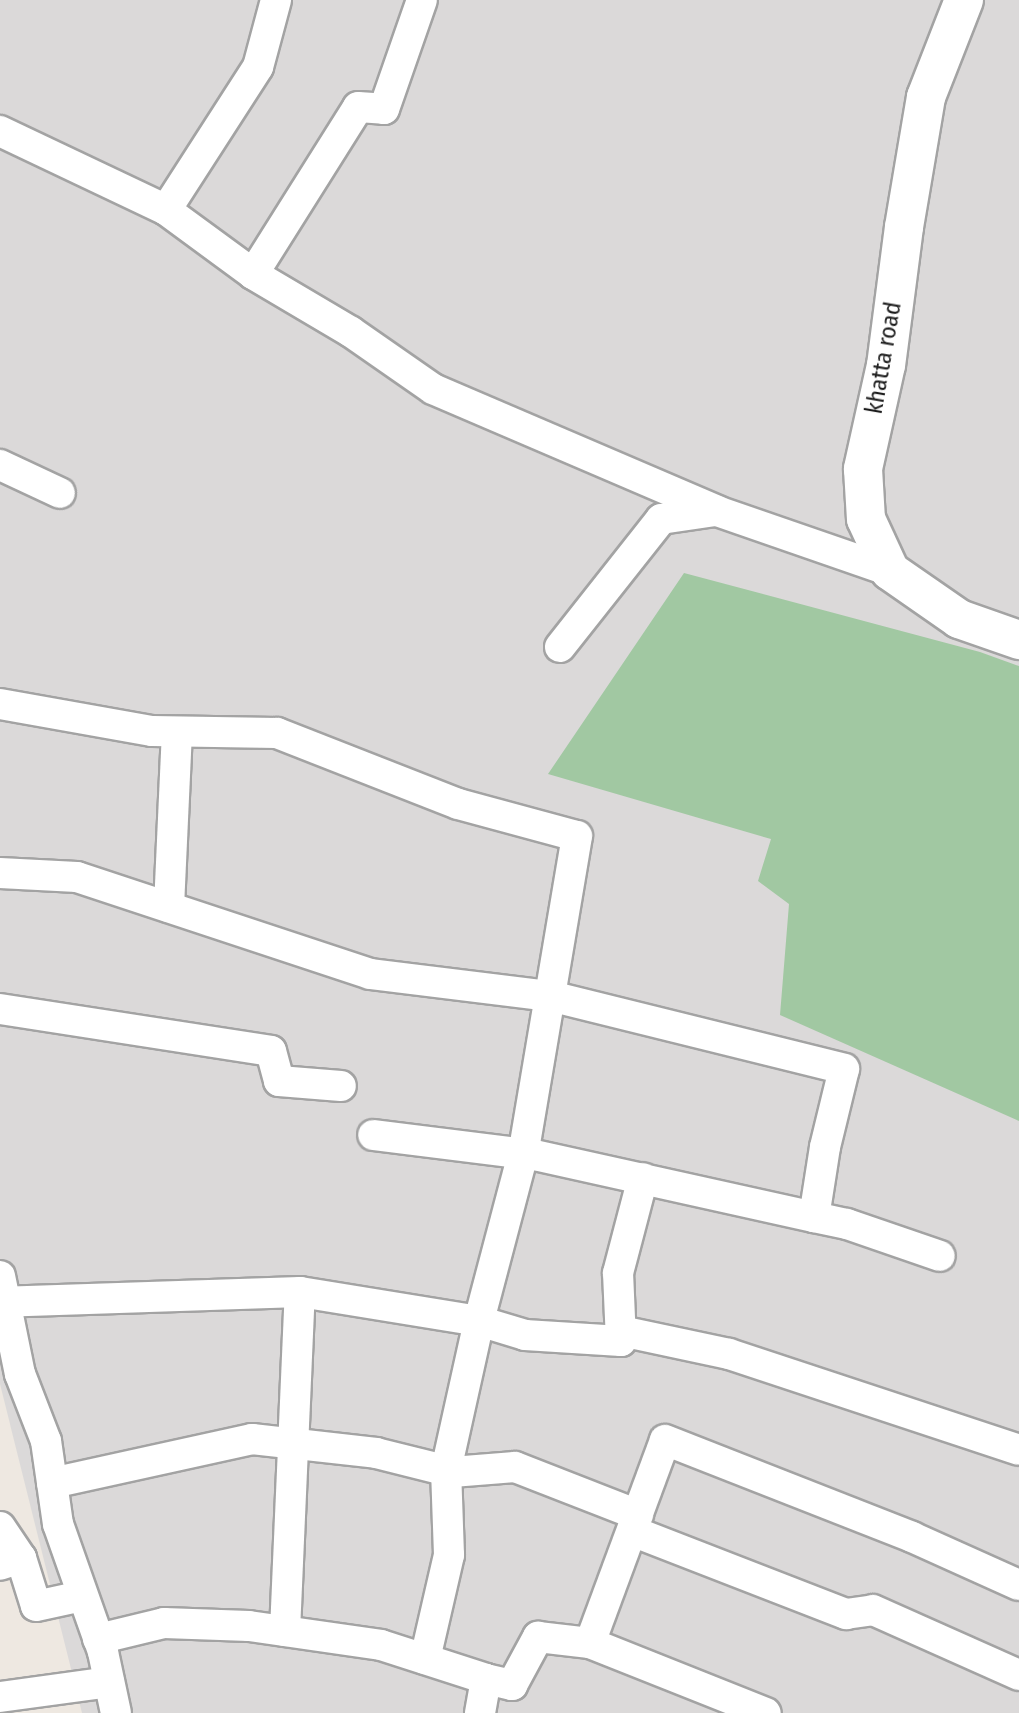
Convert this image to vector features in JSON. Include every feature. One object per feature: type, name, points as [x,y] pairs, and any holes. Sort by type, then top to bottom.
[{"type":"street","points":[[166,210],[258,67],[276,0]]},
{"type":"street","points":[[253,274],[358,107],[384,109],[422,0]]},
{"type":"street","name":"khatta road","points":[[890,571],[866,519],[863,469],[886,365],[904,227],[926,97],[964,0]]},
{"type":"street","points":[[0,131],[166,210],[253,274],[351,332],[433,389],[717,511],[890,571],[959,619],[1019,640]]},
{"type":"street","points":[[0,465],[60,493]]},
{"type":"street","points":[[560,647],[661,519],[717,511]]},
{"type":"street","points":[[0,704],[152,731],[277,733],[458,804],[577,836],[523,1154],[479,1321],[446,1470],[449,1555],[425,1659]]},
{"type":"street","points":[[169,907],[177,732]]},
{"type":"street","points":[[0,873],[77,877],[370,974],[550,996],[844,1069],[825,1147],[814,1217]]},
{"type":"street","points":[[0,1009],[271,1051],[279,1081],[341,1086]]},
{"type":"street","points":[[373,1135],[523,1154],[643,1178],[847,1224],[940,1256]]},
{"type":"street","points":[[116,1713],[98,1639],[58,1524],[46,1441],[6,1341],[3,1289],[300,1292],[479,1321],[539,1336],[621,1341],[618,1273],[643,1178]]},
{"type":"street","points":[[285,1631],[300,1292]]},
{"type":"street","points":[[621,1331],[729,1354],[1019,1450]]},
{"type":"street","points":[[52,1483],[252,1439],[376,1453],[446,1470],[515,1467],[635,1523],[846,1614],[873,1610],[1019,1675]]},
{"type":"street","points":[[590,1643],[665,1440],[912,1537],[1019,1585]]},
{"type":"street","points":[[0,1527],[11,1562],[36,1606],[82,1596]]},
{"type":"street","points":[[98,1639],[164,1623],[285,1631],[381,1645],[512,1685],[538,1637],[590,1643],[766,1713]]},
{"type":"street","points":[[480,1713],[486,1679]]},
{"type":"street","points":[[0,1697],[109,1682]]},
{"type":"shaded area","points":[[0,0],[1019,0],[1019,1713],[82,1713],[0,1384]]},
{"type":"green space","points":[[684,573],[980,652],[1019,666],[1019,1121],[780,1015],[789,904],[758,881],[771,839],[548,774]]}]
